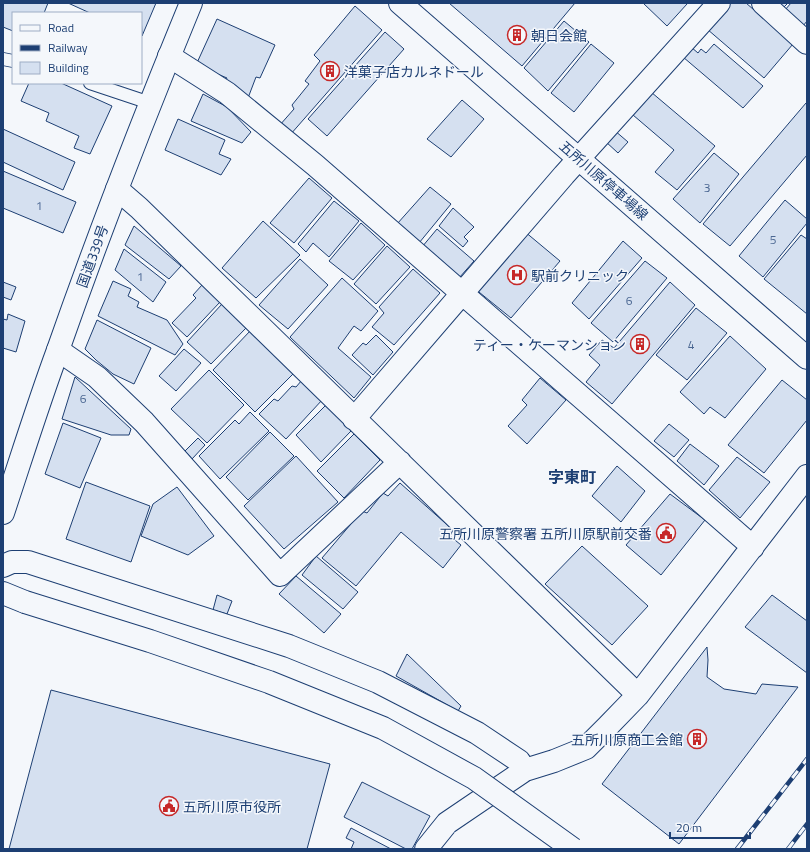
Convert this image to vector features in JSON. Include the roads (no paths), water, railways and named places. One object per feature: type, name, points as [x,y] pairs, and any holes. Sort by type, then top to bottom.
[{"type":"main road","name":"国道339号","points":[[3,513],[58,350],[117,189],[191,3]]},
{"type":"main road","points":[[354,419],[579,158],[718,3]]},
{"type":"main road","points":[[763,3],[807,43]]},
{"type":"main road","name":"五所川原停車場線","points":[[406,5],[807,358]]},
{"type":"main road","points":[[169,56],[228,93],[315,165],[753,547]]},
{"type":"main road","points":[[117,189],[139,208],[638,695]]},
{"type":"main road","points":[[58,350],[97,377],[144,422],[280,575],[400,462]]},
{"type":"main road","points":[[426,849],[447,823],[525,770],[554,761],[586,748],[638,695],[807,476]]},
{"type":"main road","points":[[3,566],[12,562],[28,562],[296,649],[378,682],[477,733],[519,761],[525,770]]},
{"type":"main road","points":[[3,593],[25,602],[150,641],[269,682],[383,728],[474,778],[573,849]]},
{"type":"lane","points":[[93,84],[150,103]]},
{"type":"railway","points":[[737,849],[807,759]]},
{"type":"railway","points":[[788,849],[807,824]]},
{"type":"place","name":"朝日会館","points":[[517,35]]},
{"type":"place","name":"洋菓子店カルネドール","points":[[330,71]]},
{"type":"place","name":"駅前クリニック","points":[[517,275]]},
{"type":"place","name":"ティー・ケーマンション","points":[[640,344]]},
{"type":"place","name":"五所川原警察署 五所川原駅前交番","points":[[666,533]]},
{"type":"place","name":"五所川原商工会館","points":[[697,739]]},
{"type":"place","name":"五所川原市役所","points":[[169,806]]},
{"type":"district","name":"字東町","points":[[572,477]]}]
